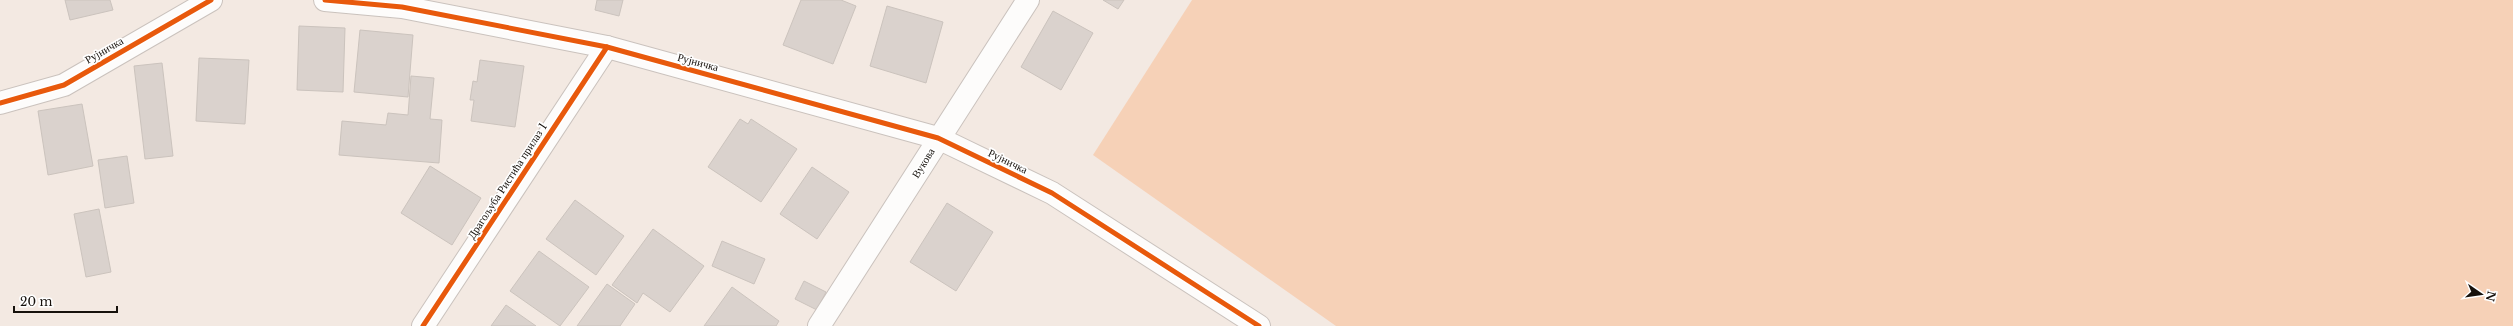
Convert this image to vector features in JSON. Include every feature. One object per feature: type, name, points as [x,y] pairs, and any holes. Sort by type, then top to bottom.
[{"type":"street","name":"Рујничка","points":[[0,103],[64,85],[211,0]]},
{"type":"street","name":"Рујничка","points":[[325,0],[401,4],[607,47],[938,138],[1052,193],[1259,326]]},
{"type":"street","name":"Вукова","points":[[819,326],[938,138],[1028,0]]},
{"type":"street","name":"Драгољуба Ристића прилаз 1","points":[[423,326],[607,47]]},
{"type":"shaded area","points":[[1192,0],[2513,0],[2513,326],[1336,326],[1093,155]]},
{"type":"building","points":[[65,0],[110,0],[113,10],[70,20]]},
{"type":"building","points":[[597,0],[623,0],[619,16],[595,10]]},
{"type":"building","points":[[801,0],[841,0],[856,6],[833,64],[783,45]]},
{"type":"building","points":[[1103,0],[1124,0],[1118,9]]},
{"type":"building","points":[[887,6],[943,22],[926,83],[870,66]]},
{"type":"building","points":[[1053,11],[1093,33],[1061,90],[1021,67]]},
{"type":"building","points":[[299,26],[345,28],[343,92],[297,90]]},
{"type":"building","points":[[360,30],[413,35],[408,97],[354,92]]},
{"type":"building","points":[[199,58],[249,60],[245,124],[196,121]]},
{"type":"building","points":[[480,60],[524,66],[515,127],[471,121],[474,100],[470,100],[473,81],[477,82]]},
{"type":"building","points":[[162,63],[173,156],[145,159],[134,66]]},
{"type":"building","points":[[411,76],[434,78],[430,119],[442,120],[439,163],[339,155],[342,121],[386,125],[388,113],[408,115]]},
{"type":"building","points":[[82,104],[93,166],[48,175],[38,111]]},
{"type":"building","points":[[740,119],[748,124],[751,119],[797,149],[761,202],[708,167]]},
{"type":"building","points":[[127,156],[134,203],[105,208],[98,160]]},
{"type":"building","points":[[430,166],[481,198],[452,245],[401,213]]},
{"type":"building","points":[[812,167],[849,192],[817,239],[780,214]]},
{"type":"building","points":[[575,200],[624,236],[596,275],[546,239]]},
{"type":"building","points":[[947,203],[993,232],[956,291],[910,262]]},
{"type":"building","points":[[99,209],[111,272],[86,277],[74,214]]},
{"type":"building","points":[[653,229],[704,266],[670,312],[643,293],[637,303],[612,285]]},
{"type":"building","points":[[722,241],[765,259],[754,284],[712,266]]},
{"type":"building","points":[[539,251],[589,287],[560,326],[510,291]]},
{"type":"building","points":[[804,281],[826,292],[817,310],[795,299]]},
{"type":"building","points":[[607,284],[635,304],[620,326],[577,326]]},
{"type":"building","points":[[732,287],[779,321],[776,326],[704,326]]},
{"type":"building","points":[[506,305],[536,326],[491,326]]},
{"type":"cycle path","points":[[0,103],[64,85],[211,0]]},
{"type":"cycle path","points":[[325,0],[402,7],[607,47],[938,138],[1052,193],[1259,326]]},
{"type":"cycle path","points":[[423,326],[607,47]]}]
